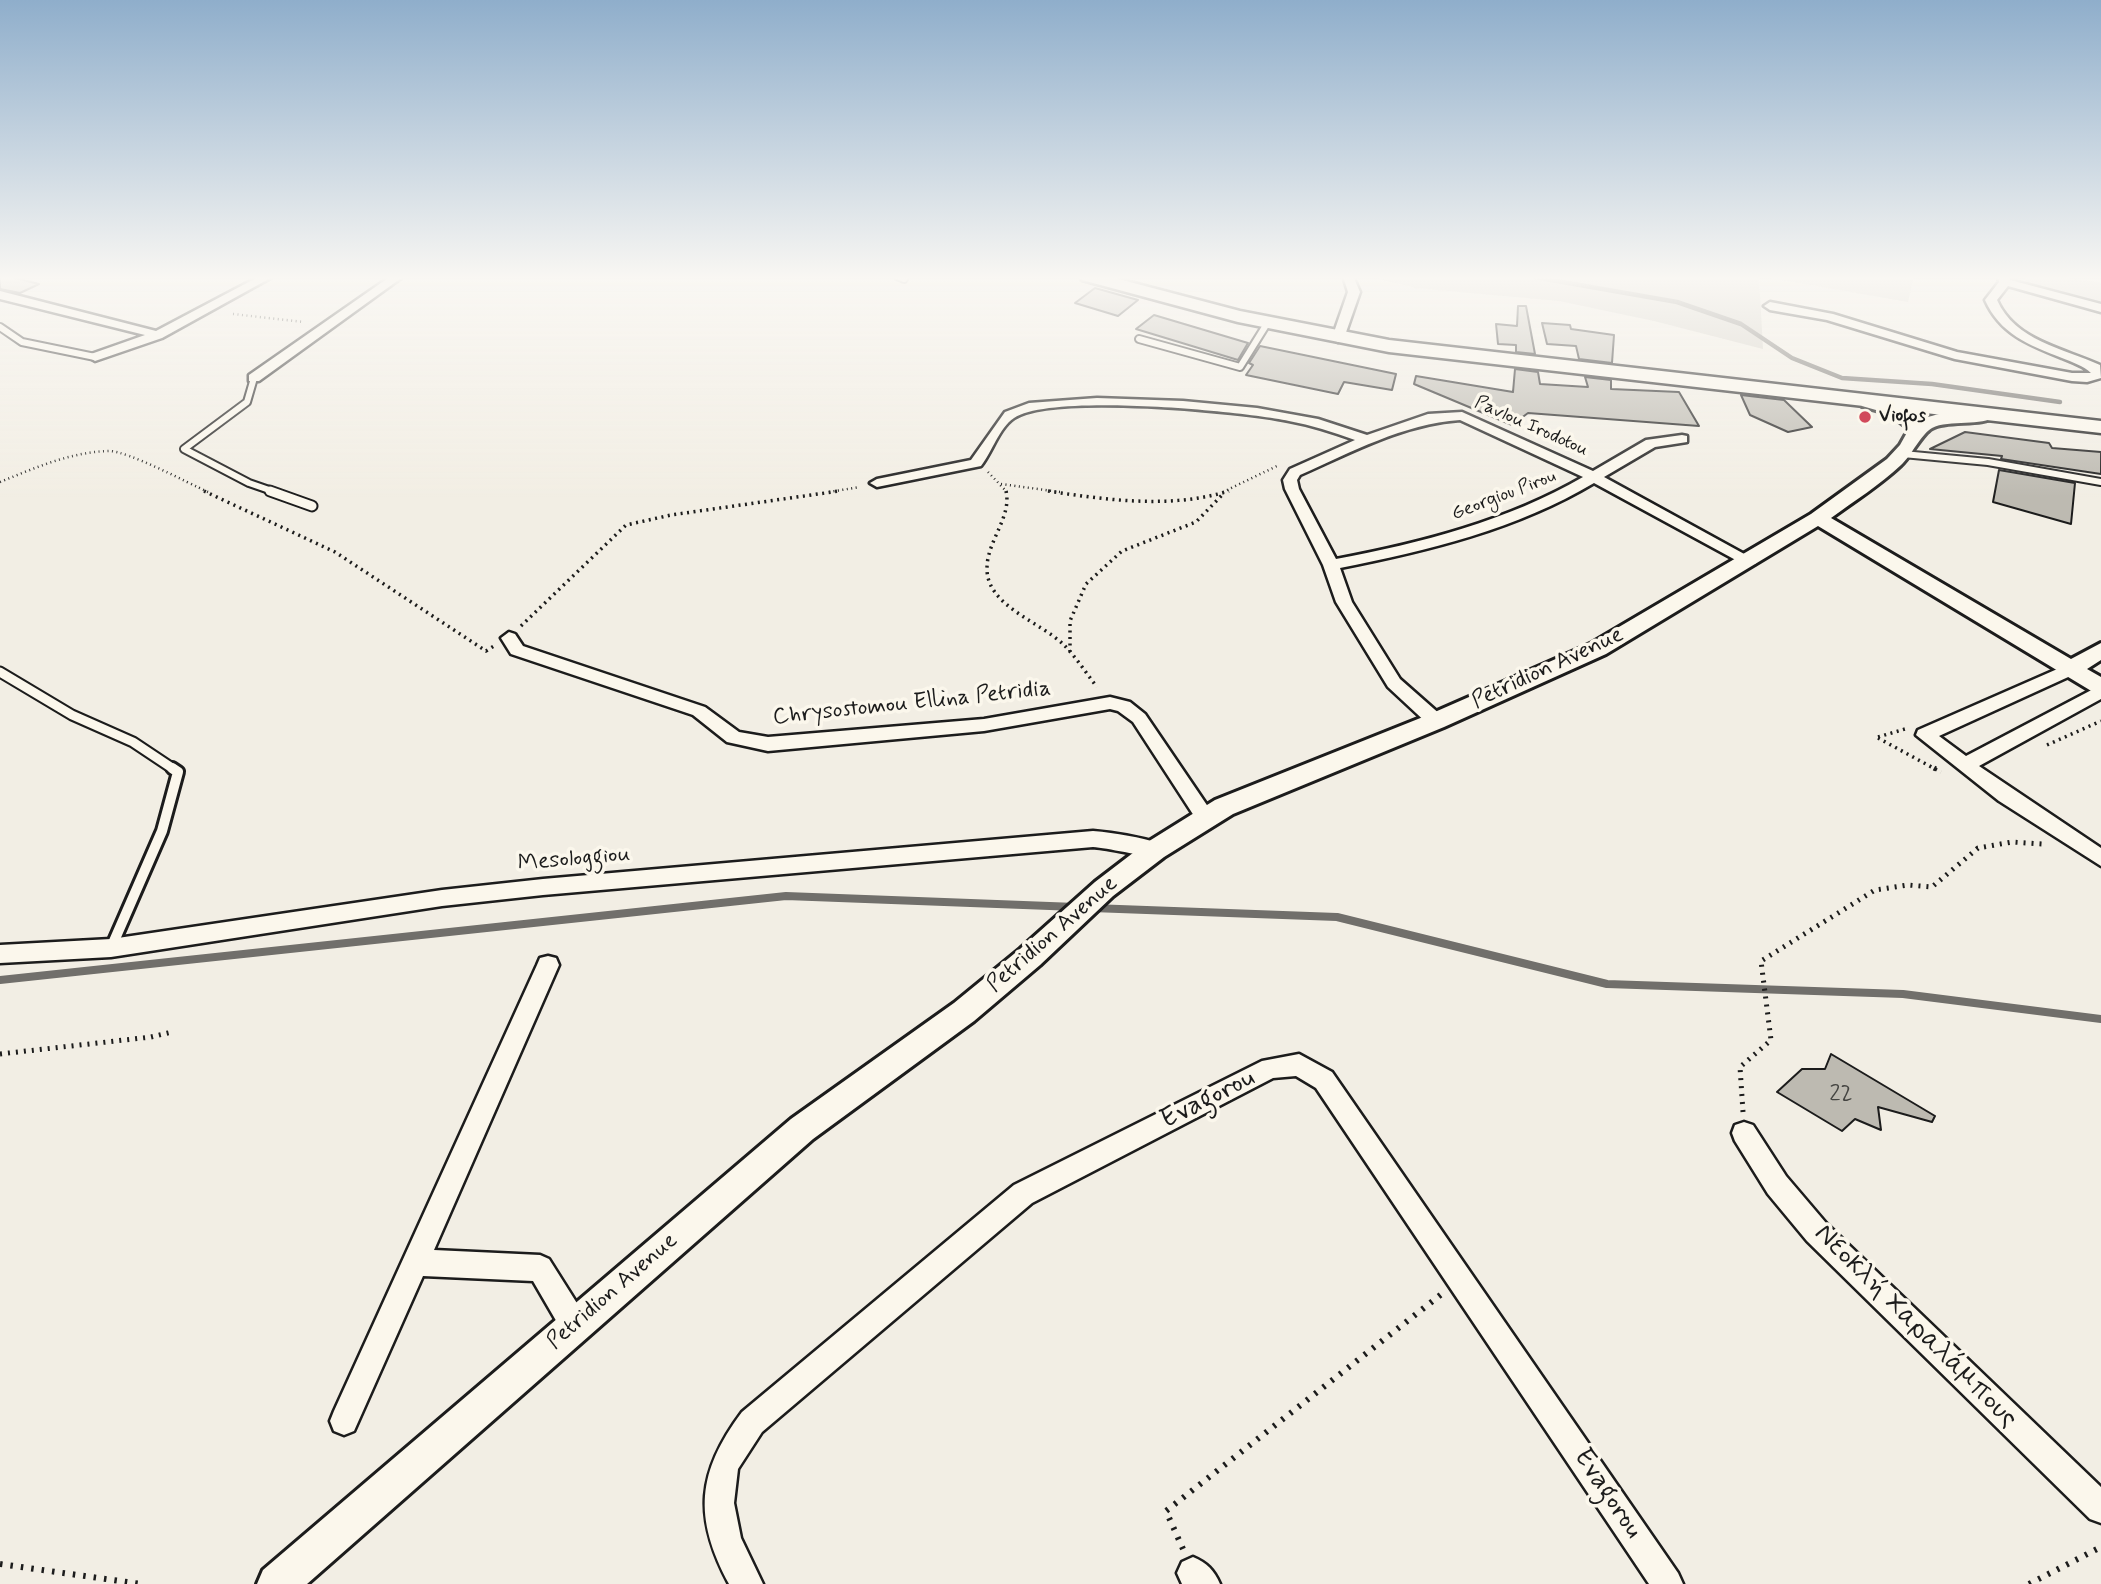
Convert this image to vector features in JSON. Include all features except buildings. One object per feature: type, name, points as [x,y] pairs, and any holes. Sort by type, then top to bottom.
[{"type":"main road","points":[[1427,350],[2101,428]]},
{"type":"main road","points":[[1684,378],[1748,380],[1863,390],[2101,418]]},
{"type":"street","points":[[95,357],[116,350]]},
{"type":"street","points":[[254,379],[295,350]]},
{"type":"street","points":[[1941,350],[1969,358],[2072,377],[2097,377],[2098,370],[2054,350]]},
{"type":"street","points":[[1868,402],[1889,407],[1907,418],[1918,429],[1933,420],[1954,416],[2010,418]]},
{"type":"street","points":[[877,483],[976,463],[1010,415],[1029,407],[1058,404],[1194,407],[1279,415],[1317,422],[1367,440]]},
{"type":"street","name":"Pavlou Irodotou","points":[[1288,471],[1295,472],[1367,440],[1428,418],[1462,416],[1596,478],[1749,561]]},
{"type":"street","name":"Petridion Avenue","points":[[277,1584],[802,1129],[964,1012],[1030,957],[1104,889],[1146,857],[1205,817],[1436,721],[1598,649],[1818,518],[1868,483],[1903,454],[1918,429]]},
{"type":"street","name":"Georgiou Pirou","points":[[1331,565],[1399,552],[1480,529],[1596,478],[1651,443],[1682,439]]},
{"type":"street","points":[[1288,471],[1299,508],[1331,565],[1344,603],[1394,683],[1436,721]]},
{"type":"street","points":[[1818,518],[2101,689],[1965,765]]},
{"type":"street","name":"Chrysostomou Ellina Petridia","points":[[509,638],[517,650],[699,711],[734,737],[768,744],[874,737],[984,725],[1110,703]]},
{"type":"street","points":[[2101,650],[2071,669],[1921,731],[2006,796],[2101,858]]},
{"type":"street","points":[[1110,703],[1124,706],[1139,718],[1205,817]]},
{"type":"street","name":"Mesologgiou","points":[[0,954],[111,948],[428,900],[543,887],[1093,839],[1120,841],[1146,857]]},
{"type":"street","points":[[344,1421],[548,965]]},
{"type":"street","name":"Evagorou","points":[[747,1584],[737,1569],[724,1537],[719,1497],[729,1455],[752,1422],[1023,1194],[1270,1068],[1299,1065],[1324,1080],[1667,1584]]},
{"type":"street","name":"Νεοκλή Χαραλάμπους","points":[[1744,1133],[1760,1163],[1785,1197],[1840,1256],[2101,1508]]},
{"type":"street","points":[[415,1262],[540,1268],[575,1326]]},
{"type":"lane","points":[[61,350],[95,357]]},
{"type":"lane","points":[[1178,350],[1240,367],[1251,350]]},
{"type":"lane","points":[[254,379],[247,401],[184,449],[249,483],[312,506]]},
{"type":"lane","points":[[1903,454],[1988,462],[2101,482]]},
{"type":"lane","points":[[0,672],[72,715],[133,742],[178,772],[162,831],[111,948]]},
{"type":"path","points":[[0,482],[57,459],[111,451],[154,467],[335,552],[485,651],[509,638],[626,525],[671,515],[780,501],[877,483]]},
{"type":"path","points":[[976,463],[1002,484],[1007,492],[1008,506],[988,560],[987,577],[995,593],[1061,642],[1110,703]]},
{"type":"path","points":[[1002,484],[1133,503],[1160,503],[1224,493],[1288,471]]},
{"type":"path","points":[[1070,653],[1070,621],[1086,584],[1122,551],[1196,522],[1224,493]]},
{"type":"path","points":[[2045,746],[2101,721]]},
{"type":"path","points":[[1921,731],[1878,737],[1945,775]]},
{"type":"path","points":[[1744,1133],[1740,1068],[1771,1040],[1762,961],[1875,890],[1908,886],[1932,887],[1978,848],[2012,842],[2083,846]]},
{"type":"path","points":[[0,1055],[151,1037],[172,1032]]},
{"type":"path","points":[[1199,1579],[1166,1511],[1461,1280]]},
{"type":"path","points":[[2029,1584],[2101,1548]]},
{"type":"path","points":[[0,1564],[141,1584]]},
{"type":"waterway","points":[[1780,350],[1792,358],[1842,378],[1932,384],[2060,402]]},
{"type":"waterway","points":[[0,980],[786,896],[1076,907]]},
{"type":"waterway","points":[[1092,908],[1337,917],[1607,984],[1903,994],[2101,1019]]},
{"type":"place","name":"Viofos","points":[[1865,417]]}]
